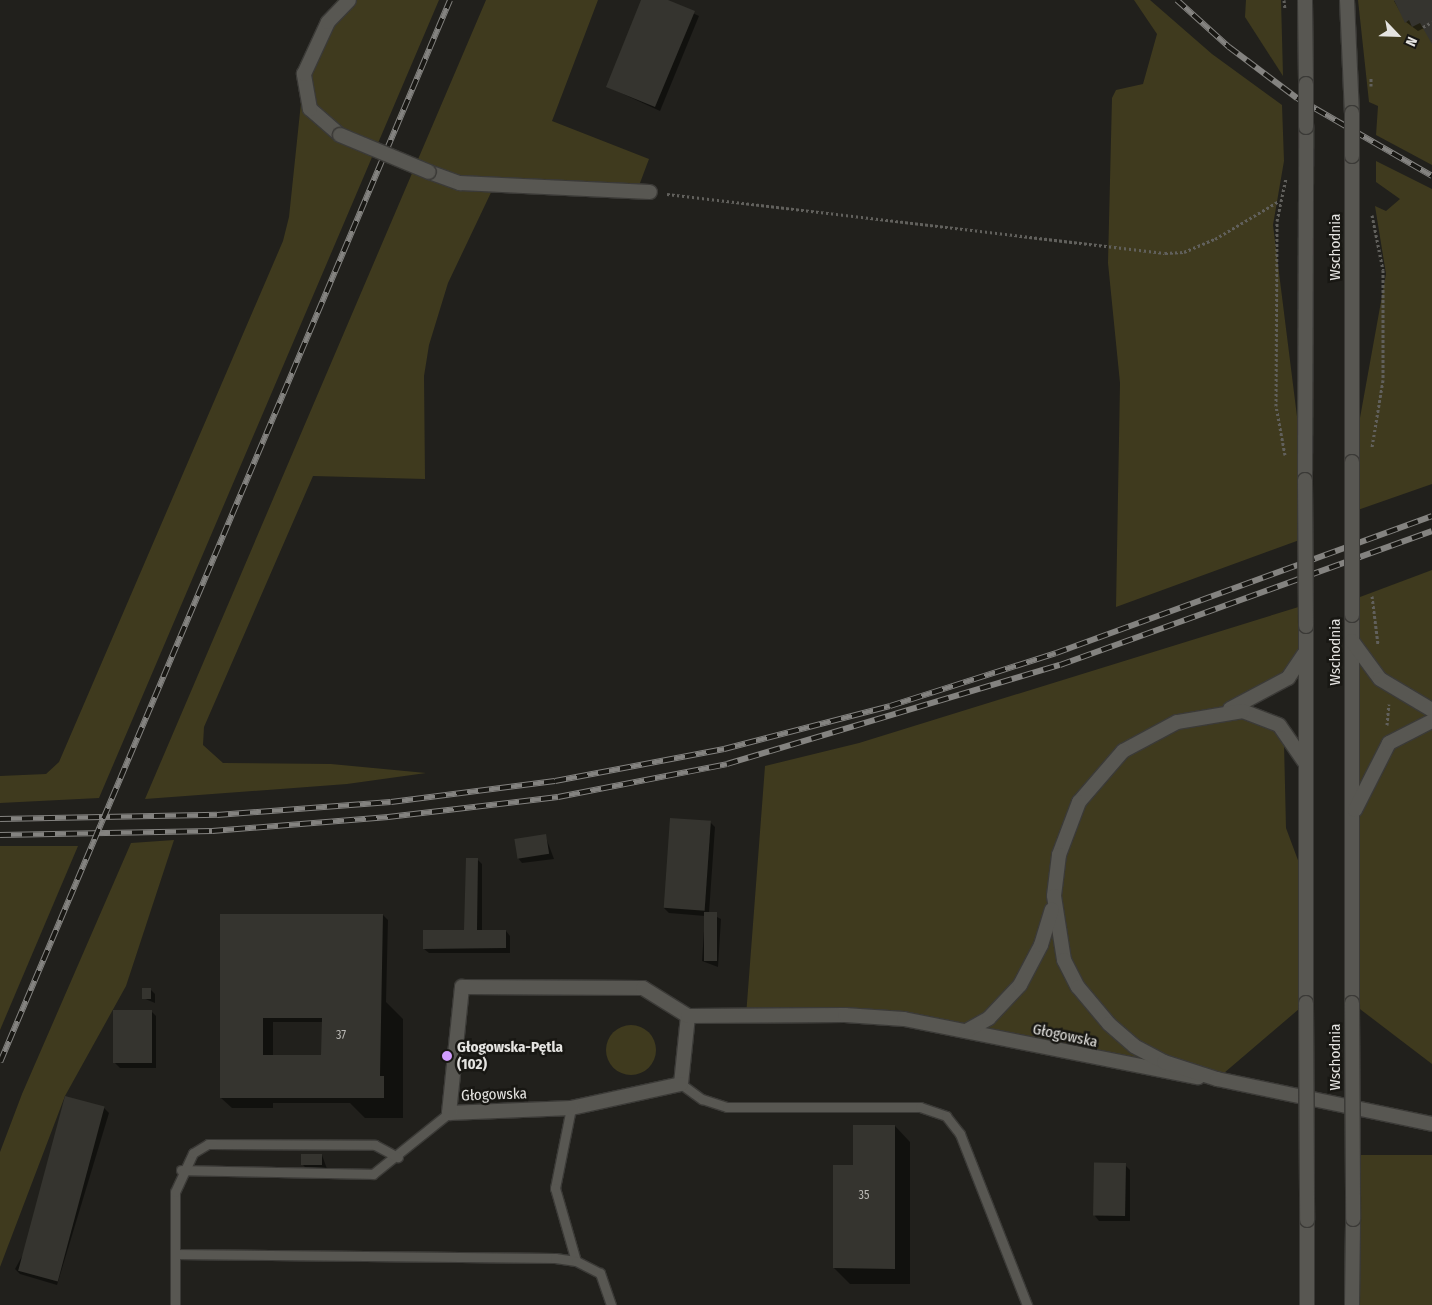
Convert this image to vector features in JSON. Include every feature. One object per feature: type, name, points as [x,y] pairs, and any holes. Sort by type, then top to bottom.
[{"type":"street","points":[[349,0],[324,28],[304,74],[310,109],[340,135],[428,172],[460,183],[650,192]]},
{"type":"street","name":"Wschodnia","points":[[1305,0],[1307,1305]]},
{"type":"street","name":"Wschodnia","points":[[1347,0],[1352,113],[1352,1305]]},
{"type":"street","points":[[1352,640],[1380,679],[1432,710]]},
{"type":"street","points":[[1216,1079],[1148,1055],[1097,1013],[1064,960],[1054,904],[1056,868],[1067,829],[1103,770],[1130,746],[1161,728],[1225,711],[1293,674],[1306,644]]},
{"type":"street","points":[[1225,711],[1267,717],[1288,734],[1306,764]]},
{"type":"street","points":[[1352,818],[1384,750],[1399,735],[1432,721]]},
{"type":"street","points":[[966,1031],[989,1018],[1020,985],[1041,945],[1054,904]]},
{"type":"street","name":"Głogowska","points":[[681,1084],[572,1108],[450,1113],[462,987],[643,988],[688,1016],[865,1016],[966,1031],[1152,1071],[1216,1079],[1432,1124]]},
{"type":"street","points":[[681,1084],[688,1016]]},
{"type":"lane","points":[[681,1084],[702,1100],[727,1107],[920,1107],[946,1116],[960,1134],[1027,1305]]},
{"type":"lane","points":[[572,1108],[555,1188],[576,1261]]},
{"type":"lane","points":[[181,1170],[373,1174],[398,1157],[450,1113]]},
{"type":"lane","points":[[175,1305],[176,1192],[181,1170],[193,1153],[208,1144],[375,1145],[398,1157]]},
{"type":"lane","points":[[175,1254],[576,1261],[600,1273],[611,1305]]},
{"type":"path","points":[[1423,27],[1432,22]]},
{"type":"path","points":[[1286,460],[1276,406],[1277,241],[1289,167]]},
{"type":"path","points":[[650,192],[1165,253],[1200,246],[1279,201]]},
{"type":"path","points":[[1369,203],[1383,270],[1383,380],[1371,453]]},
{"type":"path","points":[[1371,585],[1380,650]]},
{"type":"path","points":[[1387,730],[1391,698]]},
{"type":"shaded area","points":[[349,0],[439,0],[99,798],[0,803],[0,776],[46,774],[59,762],[283,241],[289,217],[304,74]]},
{"type":"shaded area","points":[[486,0],[598,0],[552,121],[649,159],[637,191],[496,182],[448,283],[429,345],[424,376],[425,479],[313,476],[204,727],[203,745],[223,763],[331,764],[426,773],[347,784],[145,799]]},
{"type":"shaded area","points":[[1134,0],[1150,0],[1212,54],[1282,105],[1284,161],[1273,225],[1305,480],[1305,538],[1116,607],[1120,383],[1108,263],[1112,98],[1116,90],[1143,84],[1157,34]]},
{"type":"shaded area","points":[[1246,0],[1281,0],[1283,76],[1245,17]]},
{"type":"shaded area","points":[[1358,0],[1432,0],[1432,165],[1376,135],[1378,106],[1369,102]]},
{"type":"shaded area","points":[[1376,161],[1432,189],[1432,484],[1352,512],[1352,462],[1386,274],[1375,206],[1386,211],[1400,199],[1376,182]]},
{"type":"shaded area","points":[[1432,570],[1432,1064],[1352,1003],[1352,600]]},
{"type":"shaded area","points":[[1305,605],[1301,662],[1226,711],[1268,722],[1284,743],[1286,828],[1302,871],[1306,1003],[1217,1079],[922,1022],[746,1016],[765,766],[859,743]]},
{"type":"shaded area","points":[[174,840],[126,986],[65,1096],[0,1267],[0,1152],[22,1094],[131,843]]},
{"type":"shaded area","points":[[0,846],[78,846],[0,1030]]},
{"type":"shaded area","points":[[631,1025],[645,1029],[652,1036],[656,1050],[652,1064],[645,1071],[631,1075],[617,1071],[610,1064],[606,1050],[610,1036],[617,1029]]},
{"type":"shaded area","points":[[1352,1155],[1432,1155],[1432,1305],[1352,1305]]},
{"type":"building","points":[[641,0],[668,0],[695,11],[655,107],[606,87]]},
{"type":"building","points":[[1394,0],[1432,0],[1432,44],[1420,23],[1412,27],[1409,20],[1405,23]]},
{"type":"building","points":[[670,818],[711,821],[705,911],[664,908]]},
{"type":"building","points":[[546,834],[549,854],[518,859],[514,839]]},
{"type":"building","points":[[466,858],[478,858],[477,930],[506,930],[506,948],[423,949],[423,930],[464,930]]},
{"type":"building","points":[[704,912],[717,912],[717,961],[704,961]]},
{"type":"building","points":[[220,914],[383,914],[380,1076],[384,1076],[384,1098],[220,1098]],"holes":[[[263,1018],[322,1018],[321,1055],[263,1055]]]},
{"type":"building","points":[[142,988],[151,988],[151,999],[142,999]]},
{"type":"building","points":[[113,1010],[152,1010],[152,1063],[113,1063]]},
{"type":"building","points":[[65,1096],[105,1107],[58,1281],[18,1271]]},
{"type":"building","points":[[853,1125],[895,1125],[895,1269],[833,1268],[833,1165],[853,1165]]},
{"type":"building","points":[[301,1154],[322,1154],[322,1165],[301,1165]]},
{"type":"building","points":[[1094,1162],[1126,1163],[1125,1216],[1093,1215]]},
{"type":"railway","points":[[0,1062],[450,0]]},
{"type":"railway","points":[[1177,0],[1229,47],[1297,98],[1432,176]]},
{"type":"railway","points":[[0,819],[217,815],[391,802],[555,781],[724,749],[890,706],[1056,653],[1432,516]]},
{"type":"railway","points":[[0,835],[212,831],[388,817],[558,797],[727,764],[1060,665],[1432,531]]},
{"type":"place","name":"Głogowska-Pętla (102)","points":[[447,1056]]}]
